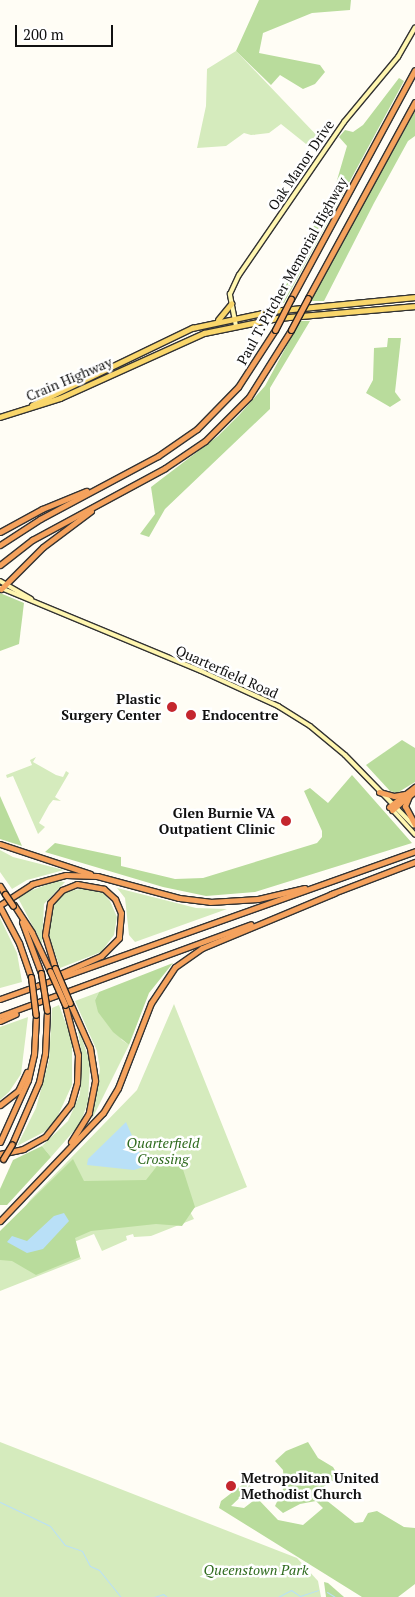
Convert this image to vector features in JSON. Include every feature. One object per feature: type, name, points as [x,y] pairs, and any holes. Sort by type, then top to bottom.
[{"type":"highway","name":"Paul T. Pitcher Memorial Highway","points":[[0,545],[25,527],[178,443],[210,418],[246,376],[274,330],[415,70]]},
{"type":"highway","name":"Paul T. Pitcher Memorial Highway","points":[[0,565],[32,540],[186,456],[234,414],[263,378],[291,330],[415,102]]},
{"type":"highway","points":[[0,532],[42,509],[112,480]]},
{"type":"highway","points":[[1,588],[3,583],[60,533],[139,483]]},
{"type":"highway","points":[[392,807],[415,787]]},
{"type":"highway","points":[[379,792],[397,796],[415,792]]},
{"type":"highway","points":[[408,795],[406,810],[415,826]]},
{"type":"highway","points":[[0,844],[115,881],[179,898],[210,902],[258,899],[297,888],[311,888]]},
{"type":"highway","points":[[1,999],[415,850]]},
{"type":"highway","points":[[0,1016],[413,862]]},
{"type":"highway","points":[[0,1142],[23,1096],[36,1037],[36,1015],[31,977],[19,943],[0,906],[20,890],[55,877],[78,875],[115,881]]},
{"type":"highway","points":[[1,999],[92,961],[114,946],[121,931],[121,914],[115,900],[104,889],[76,884],[62,890],[50,903],[44,935],[52,970]]},
{"type":"highway","points":[[0,886],[32,932],[91,1053],[94,1093],[79,1132],[42,1177]]},
{"type":"highway","points":[[0,1221],[109,1104],[151,1003],[175,967],[202,948],[334,892]]},
{"type":"highway","points":[[1,1159],[12,1144],[39,1082],[45,1054],[47,1011],[41,973],[29,938],[14,906]]},
{"type":"highway","points":[[0,1021],[95,982]]},
{"type":"highway","points":[[1,1159],[45,1137],[71,1104],[77,1082],[78,1055],[68,1004]]},
{"type":"highway","points":[[0,1105],[13,1097],[22,1084],[36,1037]]},
{"type":"main road","name":"Oak Manor Drive","points":[[236,326],[231,304],[231,290],[239,275],[344,122],[398,57],[415,27]]},
{"type":"main road","name":"Crain Highway","points":[[19,412],[163,340],[217,322],[280,310],[415,297]]},
{"type":"main road","points":[[217,322],[231,304]]},
{"type":"main road","name":"Crain Highway","points":[[19,412],[60,398],[184,340],[236,326],[278,318],[415,306]]},
{"type":"main road","points":[[0,416],[19,412]]},
{"type":"main road","name":"Quarterfield Road","points":[[3,583],[35,601]]},
{"type":"main road","name":"Quarterfield Road","points":[[1,588],[278,706],[332,744],[379,792],[415,835]]},
{"type":"main road","name":"Quarterfield Road","points":[[392,807],[415,826]]},
{"type":"green space","points":[[259,0],[351,0],[350,10],[312,13],[263,33],[259,53],[320,65],[325,72],[315,84],[303,89],[280,75],[271,85],[236,51]]},
{"type":"green space","points":[[236,51],[323,142],[316,152],[281,124],[269,133],[251,135],[244,133],[226,146],[197,148],[206,106],[207,69]]},
{"type":"green space","points":[[399,78],[404,81],[284,303],[275,298],[335,187],[347,146],[339,137],[345,130],[353,132],[363,125]]},
{"type":"green space","points":[[415,111],[415,136],[408,141],[324,301],[310,301]]},
{"type":"green space","points":[[300,321],[310,321],[270,388],[270,409],[165,509],[149,537],[140,534],[155,514],[151,487],[218,436],[240,414],[265,386]]},
{"type":"green space","points":[[388,338],[401,338],[395,392],[401,400],[390,407],[366,393],[373,380],[374,348],[387,347]]},
{"type":"green space","points":[[0,593],[24,603],[19,644],[0,651]]},
{"type":"green space","points":[[402,740],[415,748],[415,782],[397,793],[390,791],[366,765]]},
{"type":"green space","points":[[36,757],[33,762],[56,775],[63,777],[66,771],[69,773],[55,797],[61,801],[53,800],[49,805],[39,823],[45,827],[38,834],[13,776],[7,778],[6,775],[32,765],[30,760]]},
{"type":"green space","points":[[352,775],[412,843],[255,892],[206,896],[163,887],[45,852],[55,843],[121,857],[121,866],[175,879],[203,878],[317,843],[322,837],[322,831],[304,791],[310,788],[328,803]]},
{"type":"green space","points":[[0,796],[22,846],[0,839]]},
{"type":"green space","points":[[0,850],[13,857],[64,870],[27,880],[12,889],[0,872]]},
{"type":"green space","points":[[56,881],[65,882],[44,904],[42,944],[17,896]]},
{"type":"green space","points":[[91,887],[102,892],[110,901],[117,917],[114,935],[101,952],[60,968],[48,933],[52,907],[64,892]]},
{"type":"green space","points":[[117,888],[196,908],[227,909],[135,942],[129,935],[125,898]]},
{"type":"green space","points":[[0,918],[17,953],[22,982],[0,988]]},
{"type":"green space","points":[[173,963],[149,993],[129,1045],[113,1032],[98,1012],[95,1000],[99,992]]},
{"type":"green space","points":[[99,992],[95,1000],[122,1040],[129,1045],[92,1119],[100,1069],[97,1051],[75,1001]]},
{"type":"green space","name":"Quarterfield Crossing","points":[[174,1004],[247,1187],[189,1210],[194,1219],[151,1236],[134,1237],[133,1234],[126,1236],[127,1240],[102,1251],[94,1234],[74,1242],[81,1259],[0,1291],[0,1244],[30,1200],[137,1090]]},
{"type":"green space","points":[[59,1005],[72,1040],[72,1085],[55,1122],[44,1132],[17,1146],[36,1108],[49,1060],[52,1008]]},
{"type":"green space","points":[[28,1017],[21,1074],[9,1092],[0,1100],[0,1027]]},
{"type":"green space","points":[[77,1024],[90,1062],[88,1102],[80,1124],[51,1157],[42,1146],[68,1121],[80,1094],[82,1058]]},
{"type":"green space","points":[[42,1146],[51,1157],[7,1205],[0,1205],[0,1189],[13,1160]]},
{"type":"green space","points":[[179,1157],[195,1207],[182,1226],[156,1224],[91,1231],[75,1238],[80,1257],[36,1275],[12,1261],[0,1260],[0,1231],[73,1159],[84,1181],[146,1180],[161,1161]]},
{"type":"green space","name":"Queenstown Park","points":[[0,1442],[297,1558],[318,1581],[321,1597],[0,1597]]},
{"type":"green space","points":[[308,1442],[318,1458],[333,1467],[339,1477],[320,1489],[326,1500],[355,1523],[363,1522],[368,1513],[377,1511],[404,1527],[415,1528],[415,1584],[398,1597],[362,1597],[219,1508],[221,1501],[247,1481],[251,1487],[231,1506],[244,1508],[257,1498],[278,1520],[303,1525],[323,1508],[316,1501],[300,1504],[283,1513],[275,1506],[284,1487],[283,1470],[275,1461],[286,1451]]},
{"type":"green space","points":[[324,1582],[328,1583],[344,1597],[326,1597]]},
{"type":"water","points":[[126,1122],[144,1163],[143,1167],[134,1170],[87,1165],[88,1159]]},
{"type":"water","points":[[64,1213],[69,1221],[43,1249],[27,1253],[7,1242],[12,1236],[27,1241],[54,1216]]},
{"type":"waterway","points":[[0,1502],[50,1526],[65,1545],[82,1551],[90,1566],[99,1570],[121,1597]]},
{"type":"waterway","points":[[278,1597],[291,1590],[300,1596],[318,1590]]},
{"type":"waterway","points":[[327,1592],[335,1597]]},
{"type":"waterway","points":[[154,1597],[163,1594],[167,1597]]},
{"type":"place","name":"Plastic Surgery Center","points":[[172,707]]},
{"type":"place","name":"Endocentre","points":[[191,715]]},
{"type":"place","name":"Glen Burnie VA Outpatient Clinic","points":[[286,821]]},
{"type":"place","name":"Metropolitan United Methodist Church","points":[[231,1486]]}]
